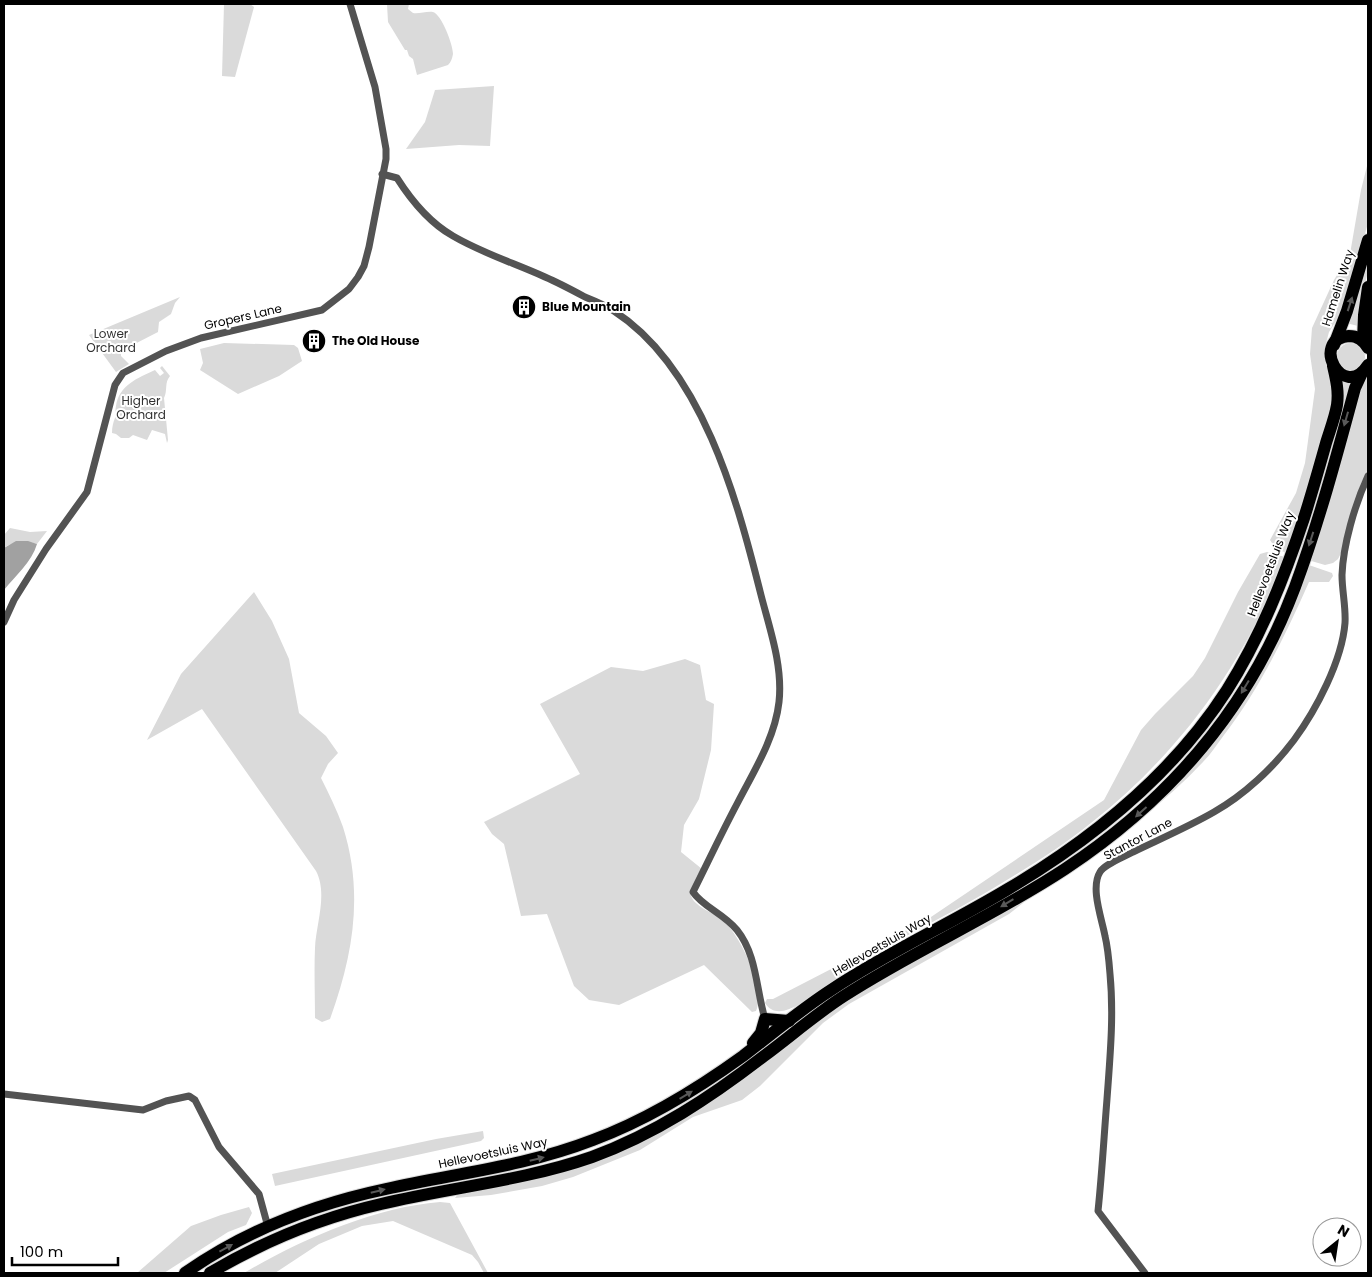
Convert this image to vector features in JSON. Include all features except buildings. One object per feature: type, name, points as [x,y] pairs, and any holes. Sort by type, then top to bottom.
[{"type":"highway","name":"Hamelin Way","points":[[1333,366],[1330,355],[1347,312],[1368,240]]},
{"type":"highway","points":[[1366,344],[1364,315],[1368,287]]},
{"type":"highway","points":[[1334,345],[1338,340],[1348,336],[1354,336],[1366,344]]},
{"type":"highway","points":[[1333,366],[1340,374],[1346,376],[1352,376],[1365,369]]},
{"type":"highway","name":"Hellevoetsluis Way","points":[[185,1273],[218,1252],[268,1226],[300,1213],[386,1189],[550,1156],[592,1141],[655,1112],[702,1085],[741,1058],[827,992],[862,969],[1008,889],[1097,830],[1138,795],[1191,739],[1215,708],[1258,635],[1282,581],[1310,500],[1336,406],[1337,381],[1333,366]]},
{"type":"highway","name":"Hellevoetsluis Way","points":[[210,1273],[266,1243],[334,1216],[386,1203],[544,1172],[594,1156],[648,1133],[710,1096],[843,997],[1047,880],[1115,833],[1153,800],[1195,756],[1224,719],[1255,671],[1294,589],[1326,493],[1355,388],[1365,369]]},
{"type":"highway","points":[[741,1058],[761,1033],[765,1019],[789,1021]]},
{"type":"street","name":"Gropers Lane","points":[[4,622],[14,600],[46,549],[87,492],[115,385],[123,373],[166,351],[201,338],[322,310],[349,289],[364,266],[374,226],[386,149],[375,87],[350,4]]},
{"type":"street","points":[[382,174],[397,178],[420,208],[452,236],[546,277],[613,310],[636,327],[677,375],[698,410],[732,491],[776,653],[780,682],[776,719],[765,750],[693,892],[698,900],[726,918],[738,931],[757,977],[760,1001],[765,1019]]},
{"type":"street","name":"Stantor Lane","points":[[1145,1273],[1098,1211],[1112,1028],[1110,976],[1105,936],[1097,902],[1097,883],[1100,872],[1117,860],[1215,812],[1243,792],[1275,762],[1293,741],[1323,692],[1335,663],[1343,636],[1345,622],[1342,579],[1344,556],[1352,520],[1368,476]]},
{"type":"street","points":[[4,1094],[142,1110],[166,1101],[189,1096],[195,1100],[219,1147],[259,1194],[268,1226]]},
{"type":"green space","points":[[224,4],[250,4],[254,7],[235,77],[222,76]]},
{"type":"green space","points":[[387,4],[409,4],[408,9],[413,13],[433,12],[436,14],[446,31],[453,50],[451,62],[448,65],[417,75],[413,59],[409,56],[388,22]]},
{"type":"green space","points":[[494,86],[490,146],[459,145],[406,149],[425,122],[435,90]]},
{"type":"green space","points":[[1368,162],[1368,223],[1348,296],[1340,315],[1329,332],[1325,347],[1325,355],[1329,364],[1333,402],[1287,553],[1276,549],[1270,540],[1296,493],[1305,463],[1315,389],[1310,354],[1312,328],[1334,280],[1350,254]]},
{"type":"green space","points":[[1368,257],[1368,272],[1358,326],[1346,323]]},
{"type":"green space","name":"Lower Orchard","points":[[180,297],[175,303],[171,314],[159,322],[158,332],[121,351],[121,356],[129,364],[116,372],[89,335]]},
{"type":"green space","points":[[224,343],[294,345],[298,348],[302,361],[279,376],[238,394],[200,370],[203,363],[200,349]]},
{"type":"green space","points":[[1351,343],[1361,347],[1365,357],[1361,367],[1351,371],[1341,367],[1337,357],[1341,347]]},
{"type":"green space","name":"Higher Orchard","points":[[162,366],[170,376],[167,381],[164,398],[167,443],[165,434],[152,430],[147,440],[133,435],[129,438],[121,438],[112,433],[118,399],[125,387],[155,370],[160,376],[164,373],[160,368]]},
{"type":"green space","points":[[1368,373],[1368,469],[1349,520],[1341,553],[1333,563],[1325,565],[1308,560],[1353,404]]},
{"type":"green space","points":[[1342,375],[1354,376],[1300,557],[1295,555]]},
{"type":"green space","points":[[10,528],[30,532],[47,531],[37,544],[20,542],[4,548],[4,535]]},
{"type":"green space","points":[[1267,552],[1285,557],[1251,633],[1230,669],[1181,736],[1123,796],[1079,833],[1040,859],[972,901],[864,960],[798,1005],[780,1011],[772,1010],[768,1007],[765,1003],[767,999],[773,999],[928,919],[1104,800],[1141,730],[1193,676],[1205,658],[1238,592],[1260,554]]},
{"type":"green space","points":[[1306,564],[1332,573],[1333,576],[1329,582],[1309,582],[1281,642],[1249,699],[1206,759],[1157,805],[1073,867],[1215,734]]},
{"type":"green space","points":[[254,592],[272,621],[289,659],[299,713],[326,736],[338,753],[328,764],[321,778],[341,821],[349,852],[353,876],[353,924],[345,972],[338,995],[330,1019],[322,1022],[315,1018],[315,948],[321,899],[321,889],[316,871],[202,709],[147,740],[181,674]]},
{"type":"green space","points":[[685,659],[700,665],[706,700],[714,704],[711,750],[699,799],[684,825],[681,852],[702,869],[690,893],[693,900],[699,906],[725,922],[738,940],[750,964],[758,990],[756,1011],[752,1012],[704,965],[619,1005],[589,1000],[574,986],[547,914],[521,916],[504,844],[492,834],[484,822],[580,774],[540,704],[611,667],[643,671]]},
{"type":"green space","points":[[1020,900],[1023,903],[1009,914],[849,1004],[823,1023],[760,1086],[742,1100],[693,1117],[640,1150],[573,1177],[542,1186],[491,1195],[455,1198],[459,1193],[632,1142],[818,1017]]},
{"type":"green space","points":[[483,1131],[484,1138],[481,1141],[275,1186],[272,1174],[436,1139]]},
{"type":"green space","points":[[440,1202],[450,1203],[488,1273],[484,1273],[472,1255],[393,1221],[362,1226],[319,1244],[275,1273],[244,1273],[313,1237],[339,1227],[390,1211]]},
{"type":"green space","points":[[249,1207],[252,1213],[246,1225],[228,1232],[164,1273],[137,1273],[191,1226]]},
{"type":"shaded area","points":[[16,541],[28,541],[37,544],[27,563],[4,590],[4,548]]},
{"type":"place","name":"Blue Mountain","points":[[524,307]]},
{"type":"place","name":"The Old House","points":[[314,341]]}]
